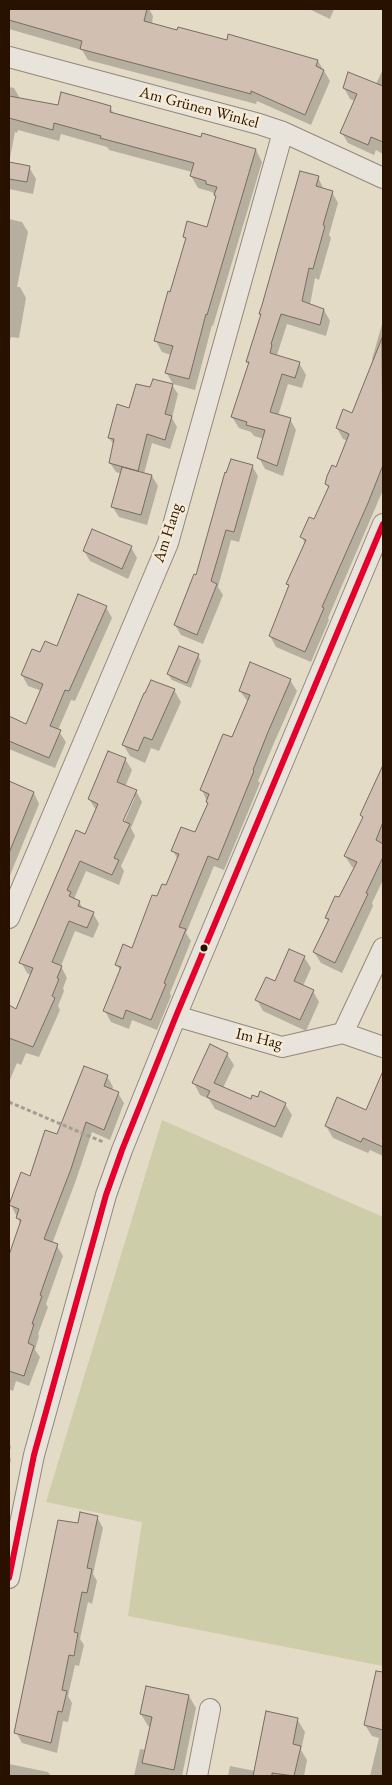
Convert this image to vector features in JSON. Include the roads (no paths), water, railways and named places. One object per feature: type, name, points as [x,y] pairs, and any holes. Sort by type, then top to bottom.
[{"type":"street","name":"Am Grünen Winkel","points":[[9,57],[259,124],[283,132],[383,178]]},
{"type":"street","name":"Am Hang","points":[[9,918],[168,543],[283,132]]},
{"type":"street","points":[[9,1578],[34,1455],[106,1195],[176,1016],[383,524]]},
{"type":"street","points":[[383,948],[343,1033],[383,1047]]},
{"type":"street","name":"Im Hag","points":[[176,1016],[282,1047],[343,1033]]},
{"type":"street","points":[[197,1776],[210,1709]]}]
